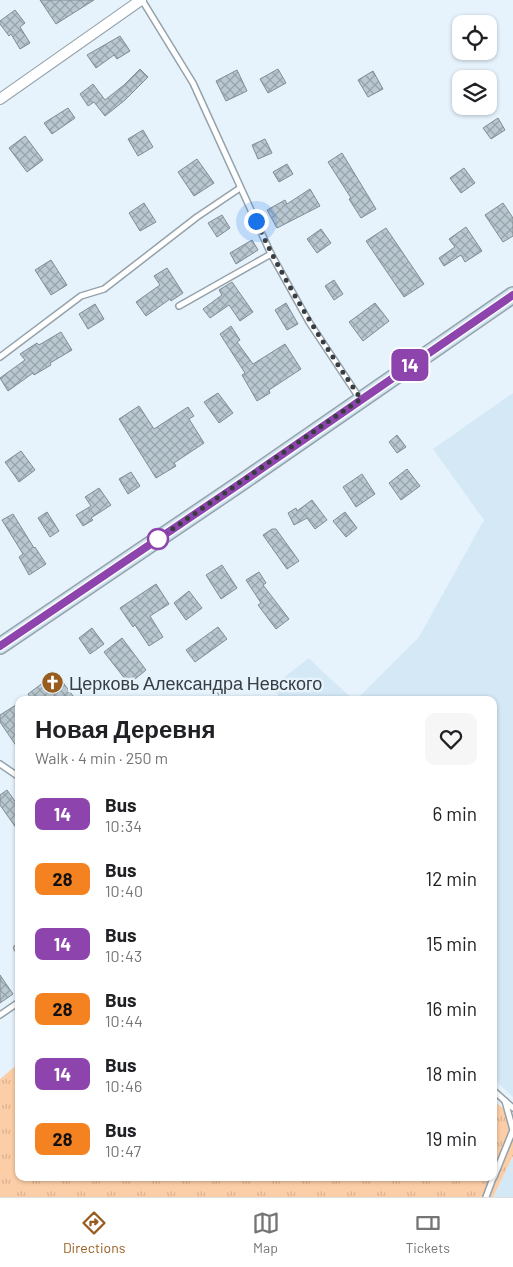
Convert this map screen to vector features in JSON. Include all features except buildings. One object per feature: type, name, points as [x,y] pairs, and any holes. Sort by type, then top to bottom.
[{"type":"main road","points":[[0,646],[513,295]]},
{"type":"street","points":[[0,99],[141,0]]},
{"type":"lane","points":[[141,0],[193,83],[271,254],[309,322],[361,399]]},
{"type":"lane","points":[[0,357],[81,296],[104,288],[197,217],[240,188]]},
{"type":"lane","points":[[179,306],[271,254]]},
{"type":"lane","points":[[0,764],[15,774]]},
{"type":"lane","points":[[0,1015],[15,1005]]},
{"type":"lane","points":[[497,1094],[513,1108]]},
{"type":"lane","points":[[497,1170],[513,1130],[505,1101]]},
{"type":"lane","points":[[486,1197],[492,1181]]},
{"type":"shaded area","points":[[513,393],[513,1097],[497,1082],[497,696],[360,696],[419,637],[484,520],[433,449]]},
{"type":"shaded area","points":[[309,658],[350,696],[278,696],[274,685]]},
{"type":"shaded area","points":[[513,1156],[513,1197],[493,1197]]},
{"type":"green space","points":[[15,1066],[15,1181],[497,1181],[497,1103],[513,1116],[513,1156],[493,1197],[0,1197],[0,1079]]},
{"type":"bus line","name":"14","points":[[0,646],[238,485],[513,295]]},
{"type":"place","name":"Церковь Александра Невского","points":[[53,683]]},
{"type":"route","points":[[158,539],[361,399],[309,322],[271,254],[256,221]]}]
